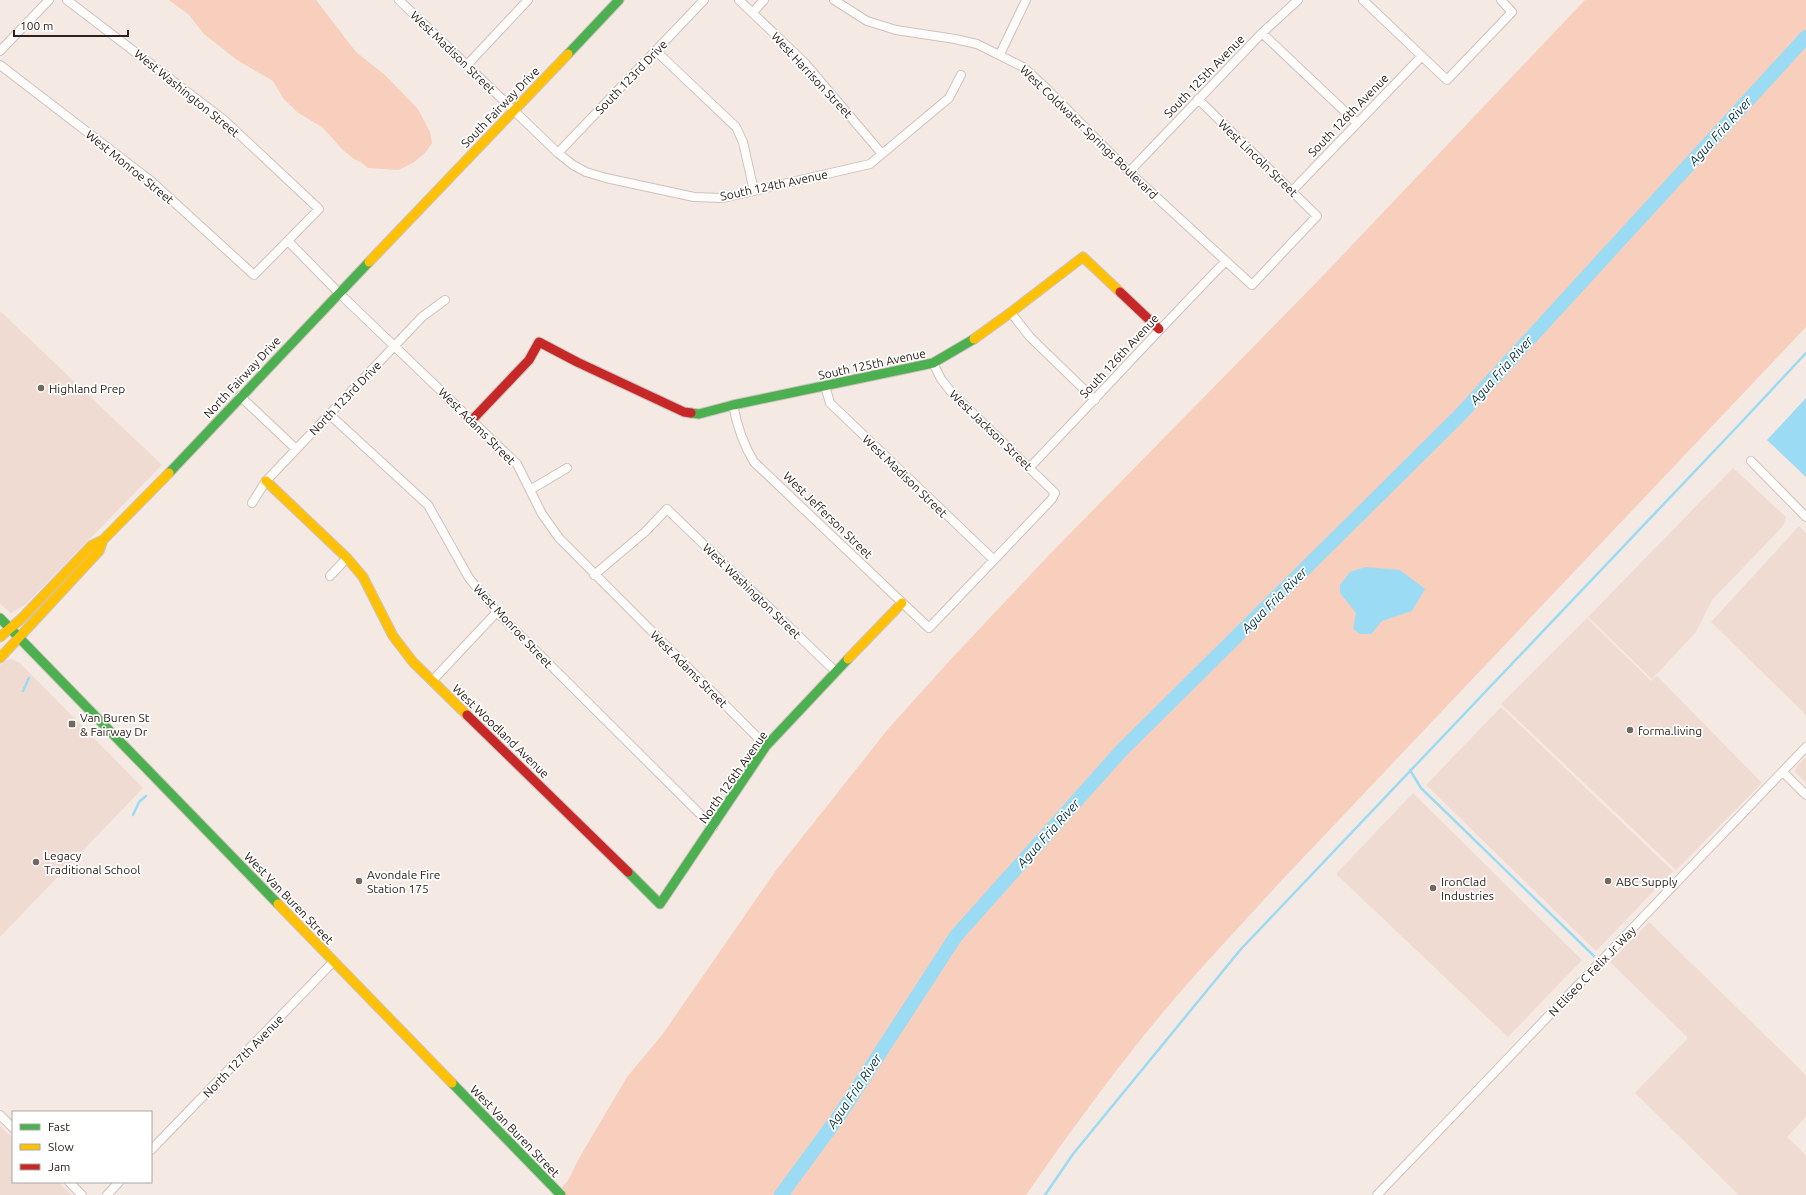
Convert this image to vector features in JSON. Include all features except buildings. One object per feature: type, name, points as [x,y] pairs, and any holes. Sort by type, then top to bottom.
[{"type":"street","points":[[0,51],[49,0]]},
{"type":"street","name":"West Washington Street","points":[[67,0],[224,120],[319,209],[288,241]]},
{"type":"street","name":"West Madison Street","points":[[399,0],[558,153]]},
{"type":"street","points":[[467,65],[528,0]]},
{"type":"street","name":"South Fairway Drive","points":[[399,230],[619,0]]},
{"type":"street","name":"South 123rd Drive","points":[[558,153],[704,0]]},
{"type":"street","name":"West Harrison Street","points":[[739,0],[805,63],[882,154]]},
{"type":"street","points":[[753,12],[764,0]]},
{"type":"street","name":"West Coldwater Springs Boulevard","points":[[834,0],[867,21],[896,30],[977,44],[1000,54],[1023,67],[1040,82],[1129,172],[1252,285]]},
{"type":"street","points":[[1000,54],[1026,0]]},
{"type":"street","name":"South 125th Avenue","points":[[1129,172],[1262,33],[1298,0]]},
{"type":"street","points":[[1363,0],[1447,80],[1512,12],[1501,0]]},
{"type":"street","points":[[1262,33],[1357,123]]},
{"type":"street","points":[[656,51],[736,127],[743,142],[754,191]]},
{"type":"street","name":"South 126th Avenue","points":[[1292,191],[1422,56]]},
{"type":"street","name":"West Monroe Street","points":[[0,65],[152,181],[254,275],[288,241]]},
{"type":"street","name":"South 124th Avenue","points":[[558,153],[572,165],[586,172],[606,178],[694,197],[723,198],[870,164],[949,98],[961,75]]},
{"type":"street","name":"West Lincoln Street","points":[[1198,99],[1317,216],[1252,285]]},
{"type":"street","name":"North Fairway Drive","points":[[0,637],[92,545],[103,540],[399,230]]},
{"type":"street","name":"West Adams Street","points":[[288,241],[339,293],[517,464],[542,514],[559,538],[594,575],[766,746]]},
{"type":"street","name":"South 125th Avenue","points":[[472,420],[529,360],[539,342],[577,362],[684,412],[699,414],[933,363],[955,352],[1010,313],[1083,257],[1159,329]]},
{"type":"street","name":"South 126th Avenue","points":[[1030,467],[1095,400],[1159,329],[1226,261]]},
{"type":"street","name":"North 123rd Drive","points":[[252,503],[266,481],[394,345],[422,317],[445,300]]},
{"type":"street","points":[[1010,313],[1030,337],[1095,400]]},
{"type":"street","name":"West Jackson Street","points":[[933,363],[941,379],[952,393],[1030,467],[1055,493],[994,560]]},
{"type":"street","name":"West Madison Street","points":[[826,386],[830,403],[994,560]]},
{"type":"street","points":[[240,396],[296,449]]},
{"type":"street","name":"West Jefferson Street","points":[[733,406],[737,425],[744,445],[754,462],[929,628],[994,560]]},
{"type":"street","name":"West Monroe Street","points":[[329,414],[428,505],[469,578],[498,612],[713,827]]},
{"type":"street","points":[[1751,461],[1806,517]]},
{"type":"street","points":[[530,490],[567,468]]},
{"type":"street","name":"West Woodland Avenue","points":[[266,481],[347,558],[363,577],[393,636],[413,662],[660,904]]},
{"type":"street","name":"West Washington Street","points":[[594,575],[645,532],[667,509],[836,672]]},
{"type":"street","name":"North Fairway Drive","points":[[0,658],[99,551],[103,540]]},
{"type":"street","points":[[330,576],[347,558]]},
{"type":"street","points":[[836,672],[902,603]]},
{"type":"street","points":[[432,680],[498,612]]},
{"type":"street","name":"West Van Buren Street","points":[[0,618],[561,1195]]},
{"type":"street","name":"North 126th Avenue","points":[[660,904],[766,746],[836,672]]},
{"type":"street","name":"N Eliseo C Felix Jr Way","points":[[1378,1195],[1806,747]]},
{"type":"street","points":[[1783,772],[1806,795]]},
{"type":"street","name":"North 127th Avenue","points":[[152,1149],[334,961]]},
{"type":"street","points":[[0,1116],[12,1127]]},
{"type":"street","points":[[69,1183],[82,1195]]},
{"type":"street","points":[[107,1195],[118,1183]]},
{"type":"shaded area","points":[[169,0],[316,0],[356,52],[385,75],[418,109],[430,132],[432,143],[425,153],[413,163],[398,170],[368,168],[343,150],[323,128],[297,112],[283,98],[273,81],[237,60],[204,34],[189,15]]},
{"type":"shaded area","points":[[1585,0],[1806,0],[1806,327],[1282,880],[1201,968],[1121,1064],[1026,1195],[556,1195],[569,1179],[578,1160],[627,1077],[662,1035],[777,869],[888,729],[952,658],[1049,555],[1316,283]]},
{"type":"shaded area","name":"Highland Prep","points":[[0,311],[162,465],[25,605],[11,613],[0,604]]},
{"type":"shaded area","points":[[1733,468],[1786,517],[1783,526],[1712,600],[1696,632],[1652,679],[1588,617]]},
{"type":"shaded area","points":[[1799,526],[1806,533],[1806,715],[1711,622]]},
{"type":"shaded area","points":[[1587,618],[1651,681],[1657,676],[1762,783],[1676,870],[1501,704]]},
{"type":"shaded area","name":"Legacy Traditional School","points":[[11,659],[20,663],[143,788],[0,937],[0,665]]},
{"type":"shaded area","points":[[1501,707],[1673,871],[1596,951],[1426,785]]},
{"type":"shaded area","points":[[1806,757],[1806,783],[1795,772],[1797,766]]},
{"type":"shaded area","points":[[1413,793],[1582,960],[1508,1037],[1336,874]]},
{"type":"shaded area","points":[[1649,922],[1806,1075],[1806,1117],[1787,1137],[1806,1155],[1806,1195],[1739,1195],[1635,1093],[1688,1038],[1610,962]]},
{"type":"shaded area","points":[[0,1126],[12,1137],[12,1183],[59,1183],[72,1195],[0,1195]]},
{"type":"water","points":[[1806,398],[1806,477],[1767,440]]},
{"type":"water","points":[[1365,567],[1400,570],[1425,589],[1412,611],[1382,621],[1371,634],[1360,634],[1353,629],[1356,613],[1340,593],[1340,585],[1350,572]]},
{"type":"waterway","name":"Agua Fria River","points":[[781,1195],[839,1116],[956,936],[1121,751],[1459,416],[1806,37]]},
{"type":"waterway","points":[[1045,1195],[1073,1154],[1241,949],[1806,353]]},
{"type":"waterway","points":[[23,691],[29,678]]},
{"type":"waterway","points":[[1410,770],[1421,788],[1594,956]]},
{"type":"waterway","points":[[133,815],[139,802],[146,796]]},
{"type":"traffic: fast","points":[[568,54],[619,0]]},
{"type":"traffic: fast","points":[[169,473],[369,262]]},
{"type":"traffic: fast","points":[[691,413],[699,414],[733,405],[933,363],[974,339]]},
{"type":"traffic: fast","points":[[0,618],[278,904]]},
{"type":"traffic: fast","points":[[628,872],[660,904],[766,746],[848,659]]},
{"type":"traffic: fast","points":[[452,1083],[561,1195]]},
{"type":"traffic: slow","points":[[369,262],[568,54]]},
{"type":"traffic: slow","points":[[974,339],[1083,257],[1120,292]]},
{"type":"traffic: slow","points":[[0,637],[21,619],[92,545],[103,540],[169,473]]},
{"type":"traffic: slow","points":[[266,481],[347,558],[363,577],[393,636],[413,662],[467,715]]},
{"type":"traffic: slow","points":[[0,658],[99,551],[103,540]]},
{"type":"traffic: slow","points":[[848,659],[902,603]]},
{"type":"traffic: slow","points":[[278,904],[452,1083]]},
{"type":"traffic: jam","points":[[1120,292],[1159,329]]},
{"type":"traffic: jam","points":[[472,420],[529,360],[539,342],[577,362],[684,412],[691,413]]},
{"type":"traffic: jam","points":[[467,715],[628,872]]},
{"type":"place","name":"Highland Prep","points":[[41,388]]},
{"type":"place","name":"Van Buren St & Fairway Dr","points":[[72,724]]},
{"type":"place","name":"forma.living","points":[[1630,730]]},
{"type":"place","name":"Legacy Traditional School","points":[[36,862]]},
{"type":"place","name":"Avondale Fire Station 175","points":[[359,881]]},
{"type":"place","name":"ABC Supply","points":[[1608,881]]},
{"type":"place","name":"IronClad Industries","points":[[1433,888]]}]
